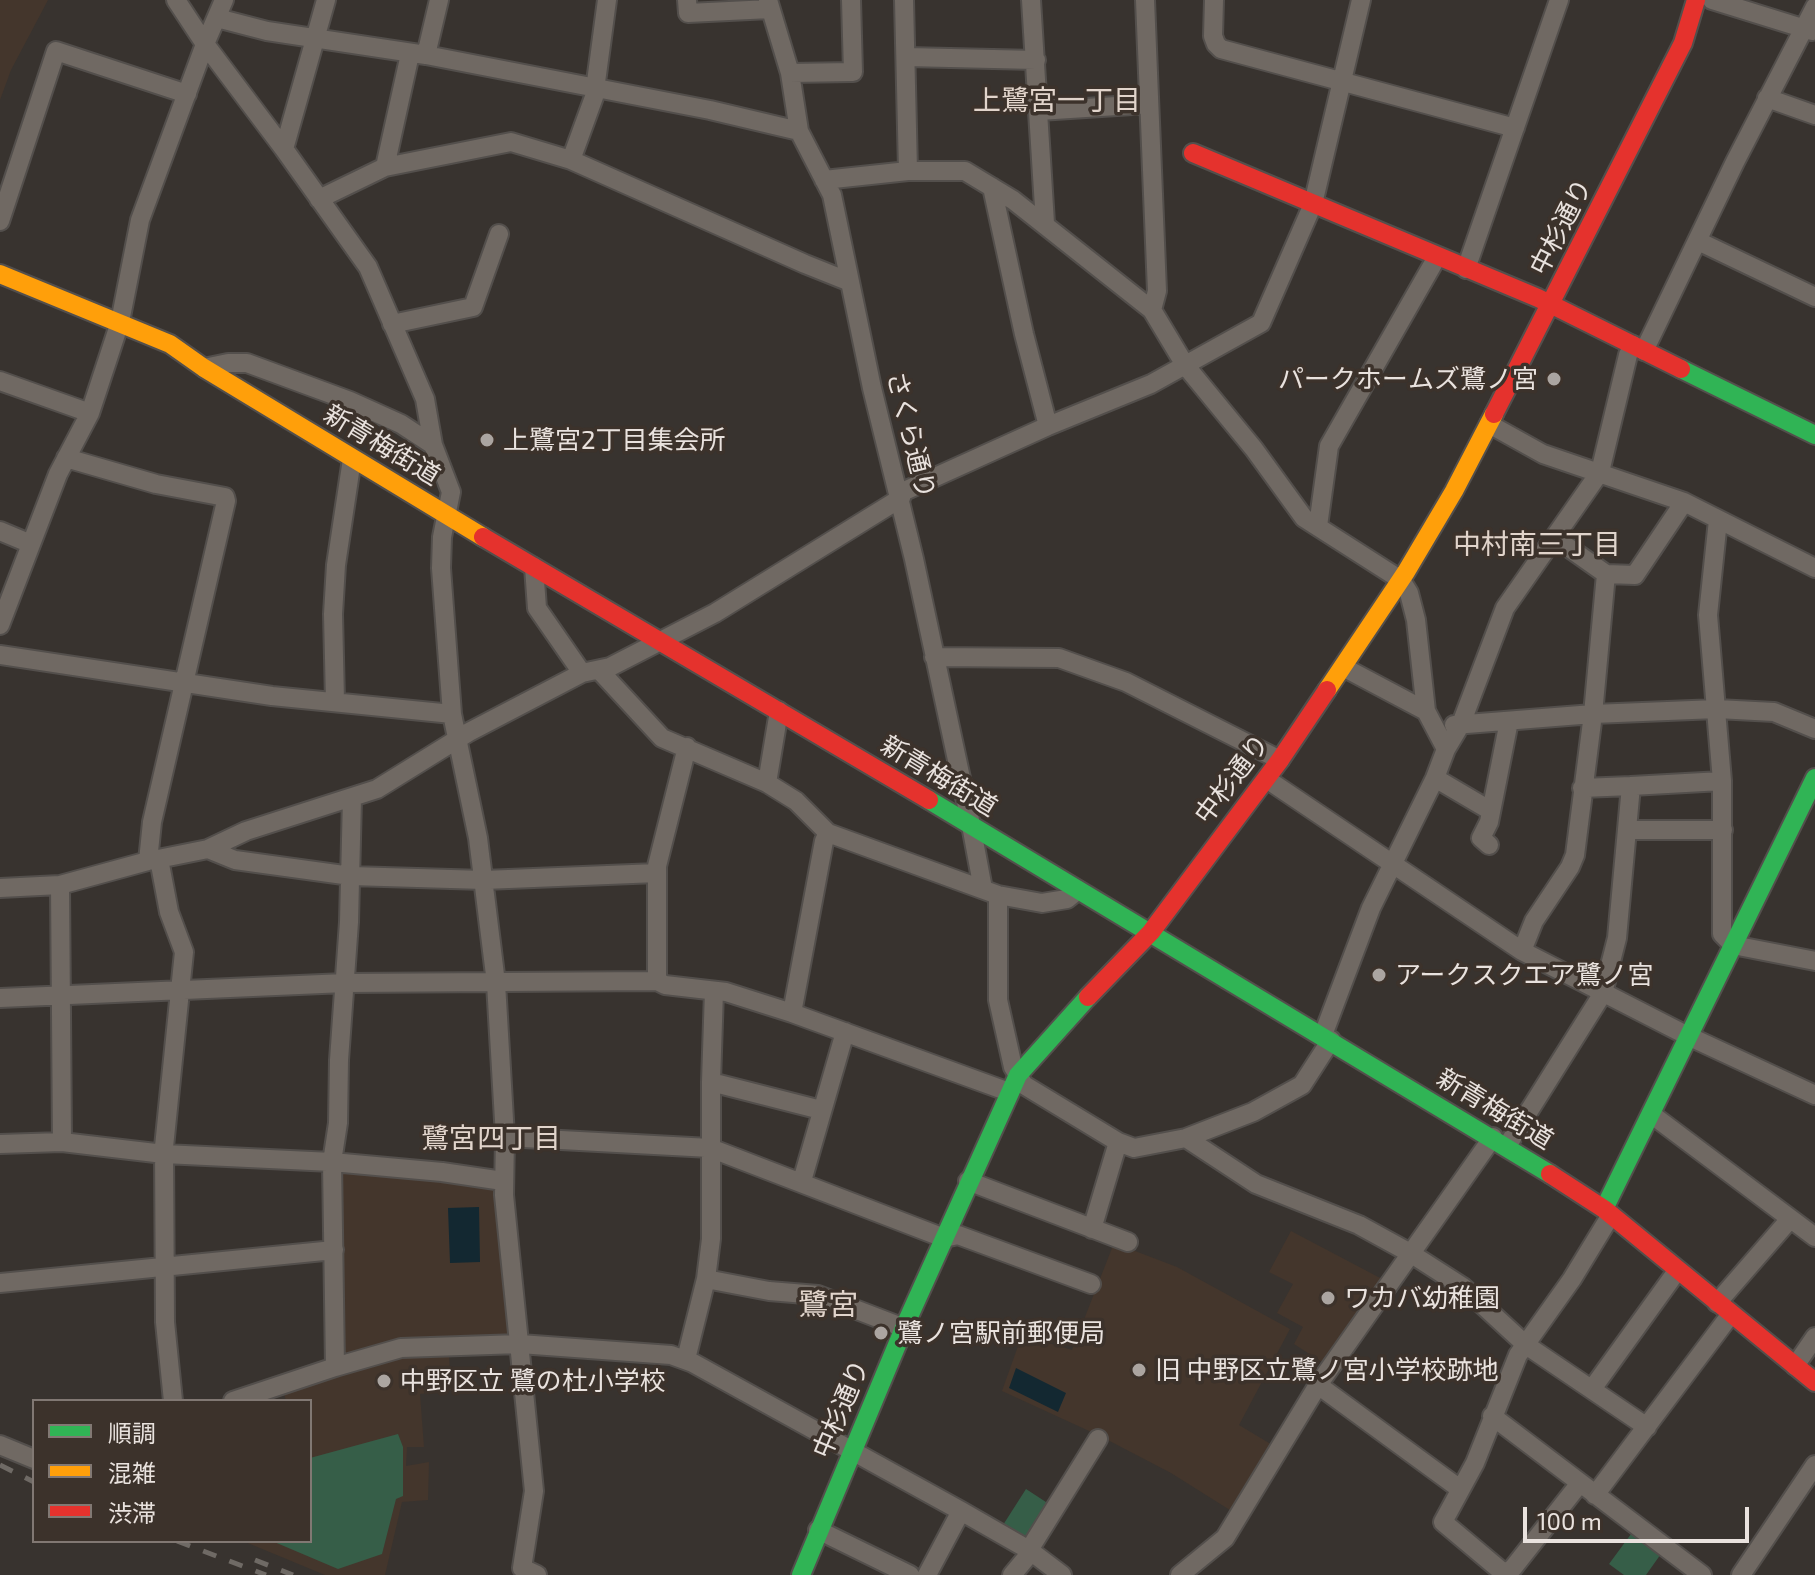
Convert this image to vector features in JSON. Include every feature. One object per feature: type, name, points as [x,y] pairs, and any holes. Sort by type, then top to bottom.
[{"type":"main road","name":"中杉通り","points":[[802,1575],[904,1328],[1018,1075],[1058,1028],[1151,932],[1280,760],[1401,580],[1489,424],[1551,305],[1683,43],[1696,0]]},
{"type":"main road","points":[[1193,153],[1551,305],[1815,435]]},
{"type":"main road","name":"新青梅街道","points":[[0,274],[170,344],[352,459],[1500,1142],[1608,1212],[1815,1382]]},
{"type":"main road","points":[[1608,1212],[1688,1036],[1815,778]]},
{"type":"street","points":[[176,0],[368,267],[425,399],[433,445],[451,492],[442,537],[441,568],[452,714],[478,838],[496,983],[505,1137],[503,1181],[534,1491],[522,1568],[537,1575]]},
{"type":"street","points":[[0,625],[66,458],[90,413],[120,322],[140,220],[224,0]]},
{"type":"street","points":[[284,149],[326,0]]},
{"type":"street","points":[[385,167],[418,55],[439,0]]},
{"type":"street","points":[[571,160],[596,88],[607,0]]},
{"type":"street","points":[[687,0],[688,13],[769,5]]},
{"type":"street","points":[[790,73],[853,72],[851,0]]},
{"type":"street","points":[[904,0],[908,171]]},
{"type":"street","points":[[1031,0],[1045,223]]},
{"type":"street","points":[[1145,0],[1157,291],[1152,310]]},
{"type":"street","points":[[1214,0],[1213,36],[1221,49],[1515,128]]},
{"type":"street","points":[[0,888],[60,885],[208,849],[246,831],[377,789],[469,732],[715,613],[900,496],[1048,426],[1151,384],[1261,323],[1313,204],[1361,0]]},
{"type":"street","points":[[1466,269],[1559,0]]},
{"type":"street","points":[[1712,0],[1809,30]]},
{"type":"street","name":"さくら通り","points":[[769,5],[790,73],[799,131],[832,195],[872,388],[900,496],[971,825],[990,892],[998,1000],[1018,1075]]},
{"type":"street","points":[[1018,1075],[1024,1085],[1118,1142],[1134,1148],[1186,1138],[1253,1112],[1302,1085],[1327,1038],[1371,908],[1435,778],[1446,749],[1461,724],[1505,608],[1600,472],[1628,355],[1639,348],[1698,241],[1767,98],[1809,30],[1815,7]]},
{"type":"street","points":[[217,18],[267,31],[418,55],[710,110],[799,131]]},
{"type":"street","points":[[0,221],[56,51],[187,94]]},
{"type":"street","points":[[907,57],[1036,60]]},
{"type":"street","points":[[1767,98],[1815,115]]},
{"type":"street","points":[[1039,111],[1148,104]]},
{"type":"street","points":[[319,199],[385,167],[511,142],[571,160],[850,282]]},
{"type":"street","points":[[824,180],[908,171],[965,171],[1045,223],[1152,310],[1185,365],[1254,449],[1304,518],[1401,580],[1409,593],[1416,620],[1426,711],[1446,749]]},
{"type":"street","points":[[992,187],[1048,426]]},
{"type":"street","points":[[392,324],[473,307],[499,234]]},
{"type":"street","points":[[1698,241],[1815,297]]},
{"type":"street","points":[[1318,526],[1329,446],[1437,257]]},
{"type":"street","points":[[204,368],[247,363],[350,401],[401,424],[433,445]]},
{"type":"street","points":[[0,381],[90,413]]},
{"type":"street","points":[[1489,424],[1543,454],[1684,502],[1815,568]]},
{"type":"street","points":[[66,458],[156,484],[225,497],[226,501],[152,822],[153,860],[184,952],[164,1154],[165,1322],[173,1399]]},
{"type":"street","points":[[335,701],[333,614],[336,565],[352,459]]},
{"type":"street","points":[[1555,538],[1606,574],[1635,575],[1684,502]]},
{"type":"street","points":[[1718,520],[1708,615],[1722,781],[1722,934],[1733,945],[1815,961]]},
{"type":"street","points":[[0,531],[31,544]]},
{"type":"street","points":[[534,567],[537,608],[591,672],[662,738],[767,783],[796,801],[828,833],[990,892],[1042,903],[1067,899],[1078,890]]},
{"type":"street","points":[[1522,951],[1534,921],[1575,855],[1593,714],[1606,574]]},
{"type":"street","points":[[0,655],[185,684],[452,714]]},
{"type":"street","points":[[934,657],[1059,658],[1126,682],[1280,760]]},
{"type":"street","points":[[1343,667],[1426,711]]},
{"type":"street","points":[[1437,728],[1593,714],[1717,709],[1774,712],[1815,729]]},
{"type":"street","points":[[767,783],[779,711]]},
{"type":"street","points":[[1489,845],[1481,838],[1491,811],[1509,721]]},
{"type":"street","points":[[657,981],[657,873],[687,747]]},
{"type":"street","points":[[1435,778],[1491,811]]},
{"type":"street","points":[[1582,788],[1722,781]]},
{"type":"street","points":[[1274,784],[1522,951],[1688,1036],[1815,1095]]},
{"type":"street","points":[[1180,1575],[1225,1538],[1318,1385],[1410,1253],[1500,1142],[1603,993],[1617,938],[1631,786]]},
{"type":"street","points":[[335,1367],[332,1162],[338,1123],[352,798]]},
{"type":"street","points":[[1628,830],[1723,830]]},
{"type":"street","points":[[792,1013],[828,833]]},
{"type":"street","points":[[208,849],[235,860],[351,876],[484,880],[657,873]]},
{"type":"street","points":[[60,885],[62,1142]]},
{"type":"street","points":[[0,998],[345,983],[657,981],[665,985],[714,991],[792,1013],[1009,1092]]},
{"type":"street","points":[[686,1359],[706,1279],[711,1239],[714,991]]},
{"type":"street","points":[[802,1181],[845,1032]]},
{"type":"street","points":[[711,1082],[821,1110]]},
{"type":"street","points":[[1651,1114],[1815,1237]]},
{"type":"street","points":[[505,1137],[710,1148],[944,1238],[958,1235],[1091,1284]]},
{"type":"street","points":[[1186,1138],[1256,1184],[1359,1225],[1410,1253],[1463,1287],[1526,1345],[1647,1427]]},
{"type":"street","points":[[0,1144],[62,1142],[164,1154],[332,1162],[503,1181]]},
{"type":"street","points":[[1092,1229],[1118,1142]]},
{"type":"street","points":[[968,1181],[1128,1242]]},
{"type":"street","points":[[1580,1483],[1513,1568],[1504,1574],[1443,1522],[1475,1463],[1513,1366],[1572,1279],[1608,1212]]},
{"type":"street","points":[[1595,1495],[1647,1427],[1724,1309],[1790,1219]]},
{"type":"street","points":[[0,1283],[334,1250]]},
{"type":"street","points":[[1592,1389],[1677,1271]]},
{"type":"street","points":[[706,1279],[769,1291],[818,1295],[904,1328]]},
{"type":"street","points":[[1795,1366],[1815,1337]]},
{"type":"street","points":[[239,1399],[401,1348],[520,1344],[651,1353],[686,1359],[1029,1550],[1062,1575]]},
{"type":"street","points":[[1318,1385],[1460,1489]]},
{"type":"street","points":[[1492,1416],[1702,1575]]},
{"type":"street","points":[[1012,1575],[1027,1557],[1098,1439]]},
{"type":"street","points":[[0,1445],[32,1458]]},
{"type":"street","points":[[1741,1575],[1815,1465]]},
{"type":"street","points":[[927,1575],[961,1511]]},
{"type":"street","points":[[818,1530],[910,1575]]},
{"type":"shaded area","points":[[0,0],[48,0],[11,70],[0,100]]},
{"type":"shaded area","name":"中野区立 鷺の杜小学校","points":[[343,1172],[419,1175],[499,1188],[513,1332],[508,1339],[448,1337],[451,1390],[420,1394],[424,1447],[407,1447],[406,1466],[429,1462],[428,1500],[402,1502],[385,1575],[325,1575],[248,1543],[312,1543],[312,1399],[286,1399],[284,1393],[343,1372],[336,1182]]},
{"type":"shaded area","name":"ワカバ幼稚園","points":[[1291,1231],[1384,1280],[1325,1364],[1294,1344],[1303,1327],[1277,1313],[1293,1284],[1269,1272]]},
{"type":"shaded area","name":"旧 中野区立鷺ノ宮小学校跡地","points":[[1114,1243],[1177,1267],[1290,1329],[1239,1425],[1274,1446],[1233,1512],[1171,1473],[1002,1391],[1022,1335],[1072,1350]]},
{"type":"green space","points":[[398,1434],[403,1447],[403,1496],[396,1499],[382,1554],[338,1569],[277,1543],[312,1543],[312,1457]]},
{"type":"green space","points":[[1026,1489],[1049,1504],[1027,1541],[1003,1525]]},
{"type":"green space","points":[[1634,1530],[1663,1551],[1646,1575],[1624,1575],[1609,1564]]},
{"type":"water","points":[[479,1207],[480,1262],[450,1263],[448,1208]]},
{"type":"water","points":[[1016,1368],[1066,1393],[1058,1412],[1009,1388]]},
{"type":"railway","points":[[0,1465],[32,1481]]},
{"type":"railway","points":[[182,1543],[266,1575]]},
{"type":"railway","points":[[255,1560],[293,1575]]},
{"type":"traffic: fast","points":[[1681,369],[1815,435]]},
{"type":"traffic: fast","points":[[1604,1209],[1815,778]]},
{"type":"traffic: fast","points":[[929,800],[1550,1174]]},
{"type":"traffic: fast","points":[[801,1575],[907,1321],[1018,1075],[1088,997]]},
{"type":"traffic: slow","points":[[0,274],[170,344],[204,368],[483,537]]},
{"type":"traffic: slow","points":[[1327,690],[1406,572],[1454,491],[1494,414]]},
{"type":"traffic: jam","points":[[1494,414],[1683,43],[1696,0]]},
{"type":"traffic: jam","points":[[1193,153],[1538,298],[1681,369]]},
{"type":"traffic: jam","points":[[483,537],[929,800]]},
{"type":"traffic: jam","points":[[1088,997],[1151,932],[1280,760],[1327,690]]},
{"type":"traffic: jam","points":[[1550,1174],[1604,1209],[1815,1382]]},
{"type":"place","name":"パークホームズ鷺ノ宮","points":[[1554,379]]},
{"type":"place","name":"上鷺宮2丁目集会所","points":[[487,440]]},
{"type":"place","name":"アークスクエア鷺ノ宮","points":[[1379,975]]},
{"type":"place","name":"ワカバ幼稚園","points":[[1328,1298]]},
{"type":"place","name":"鷺ノ宮駅前郵便局","points":[[881,1333]]},
{"type":"place","name":"旧 中野区立鷺ノ宮小学校跡地","points":[[1139,1370]]},
{"type":"place","name":"中野区立 鷺の杜小学校","points":[[384,1381]]},
{"type":"district","name":"上鷺宮一丁目","points":[[1057,101]]},
{"type":"district","name":"中村南三丁目","points":[[1537,545]]},
{"type":"district","name":"鷺宮四丁目","points":[[491,1139]]},
{"type":"district","name":"鷺宮","points":[[828,1305]]}]
